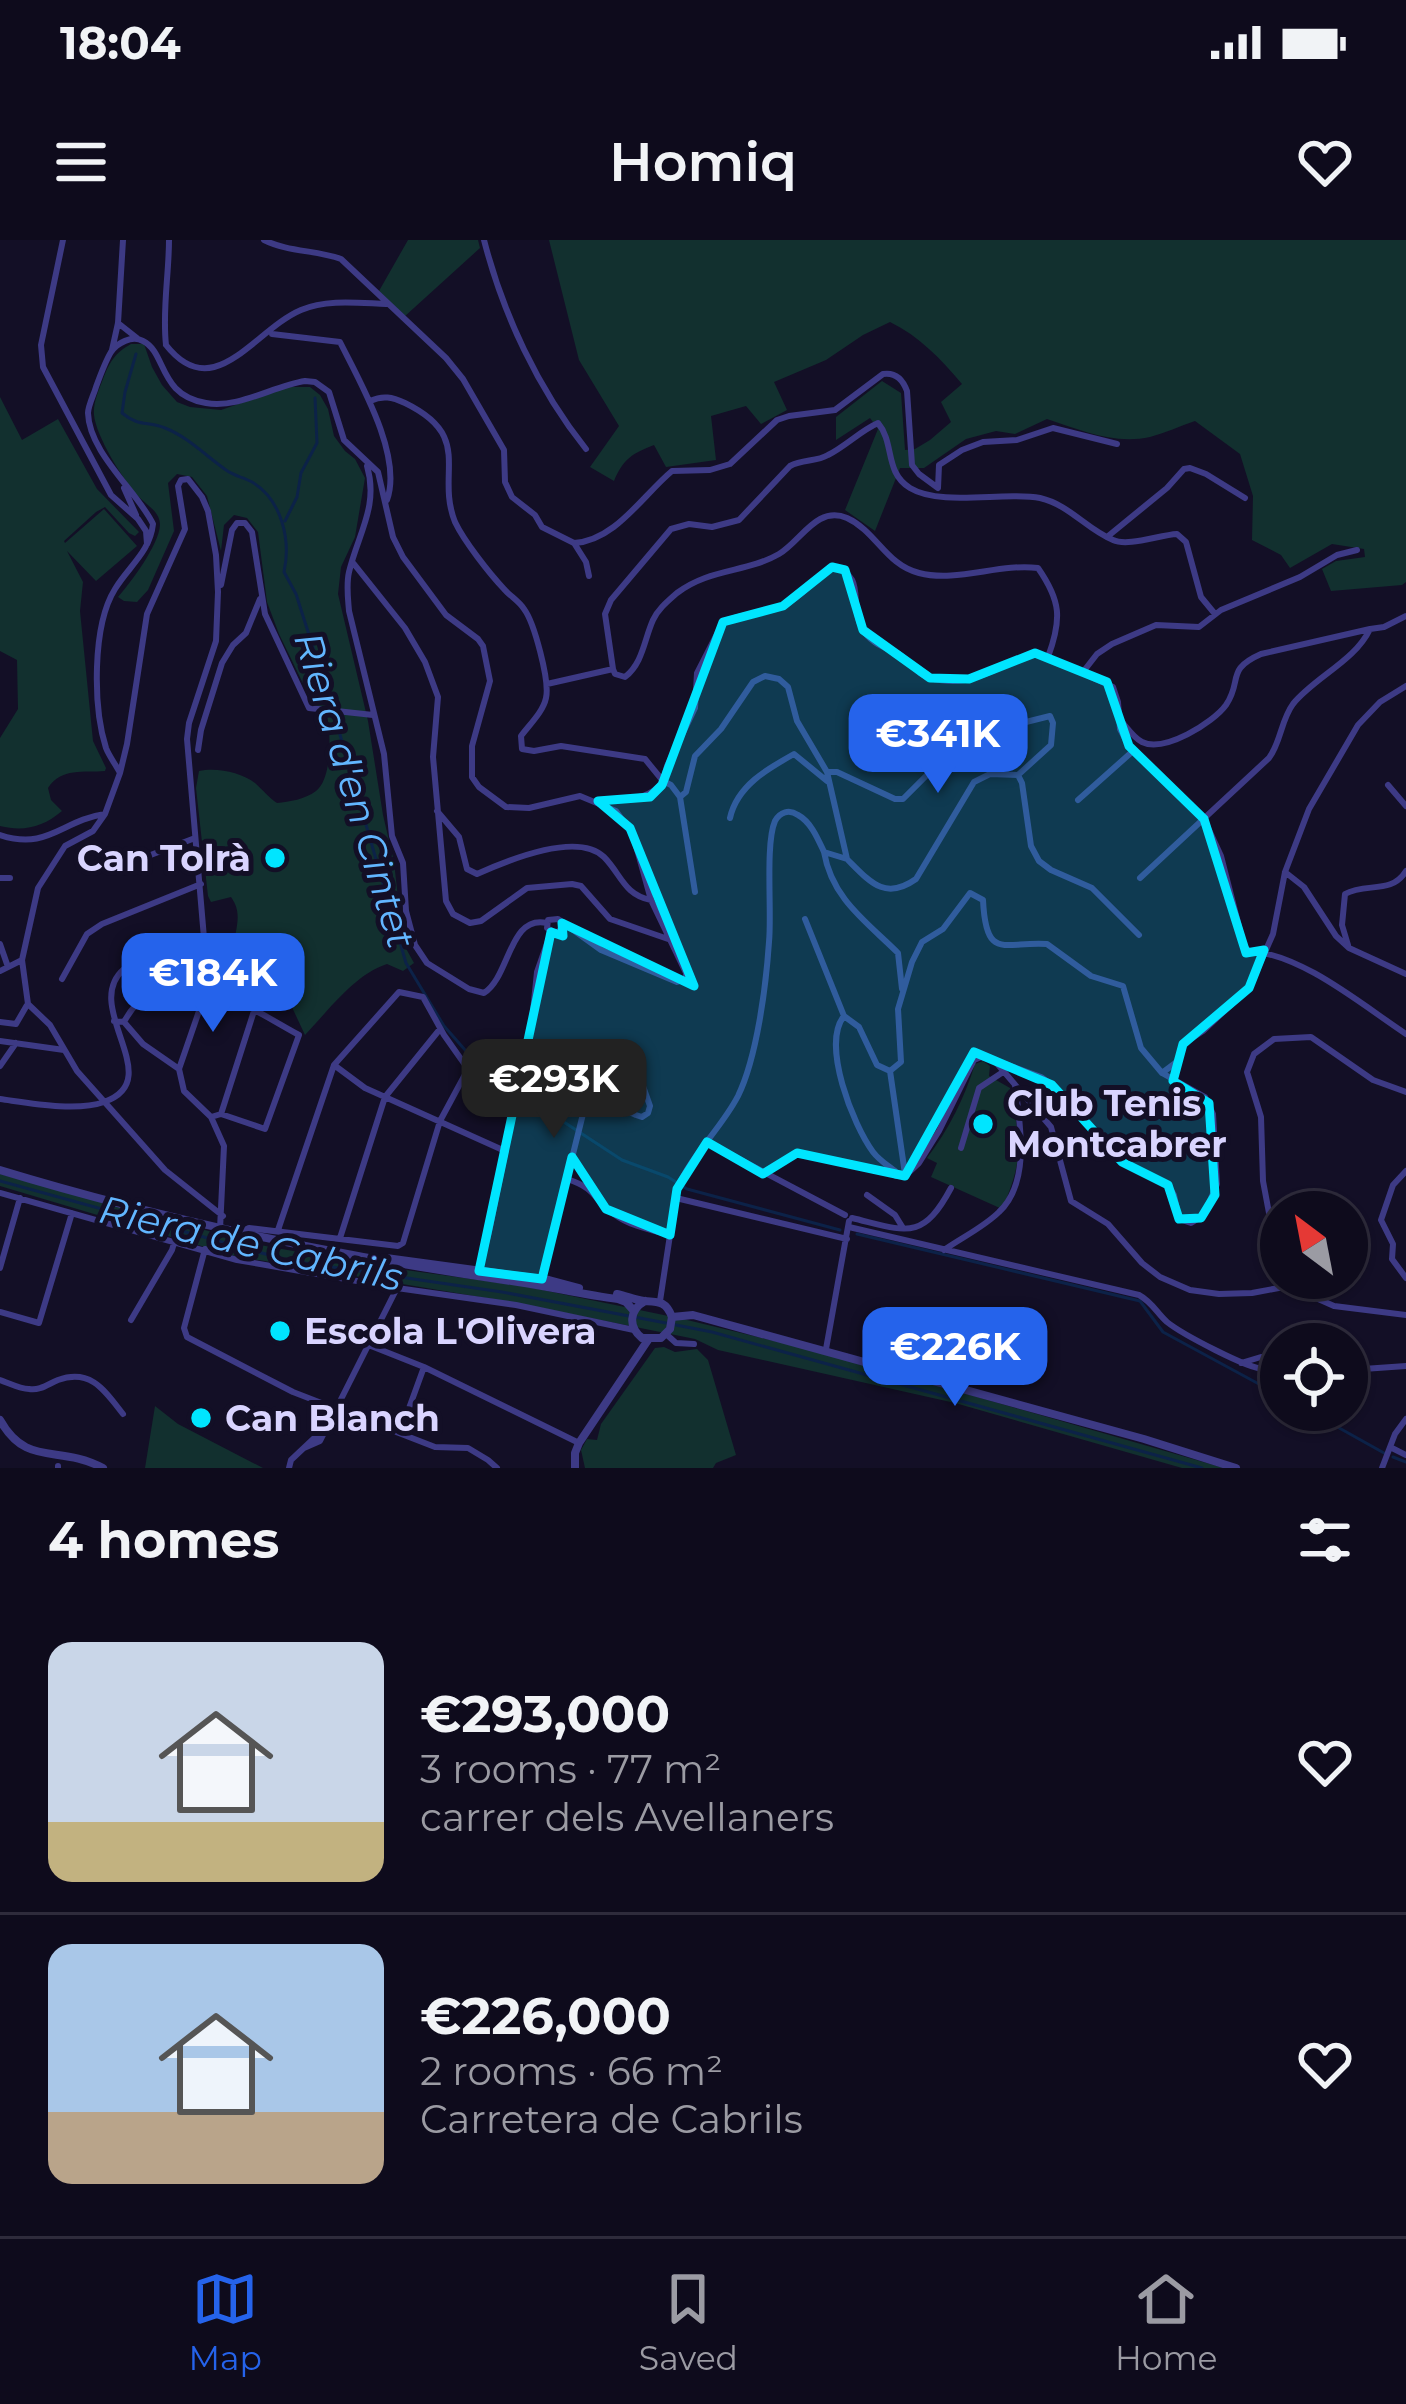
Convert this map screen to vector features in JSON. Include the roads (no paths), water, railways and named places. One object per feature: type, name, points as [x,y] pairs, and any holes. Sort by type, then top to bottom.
[{"type":"street","points":[[63,240],[41,345],[43,367],[146,531],[147,545]]},
{"type":"street","points":[[123,240],[118,323],[88,412],[120,493],[138,519]]},
{"type":"street","points":[[166,345],[169,240]]},
{"type":"street","points":[[264,240],[341,260],[446,358],[504,450],[512,496],[536,515],[542,527],[574,543],[589,576]]},
{"type":"street","points":[[484,240],[495,279],[538,377],[586,449]]},
{"type":"street","points":[[147,343],[166,345],[178,360],[206,370],[225,363],[298,311],[347,302],[388,304]]},
{"type":"street","points":[[118,323],[147,343],[175,388],[206,404],[233,402],[305,381],[324,386],[334,399],[344,440],[377,472],[393,537],[419,582],[446,615],[483,646],[490,681],[472,746],[472,778],[506,807],[530,808],[573,796],[616,811],[630,827],[651,900],[686,973],[682,982],[601,950],[555,918],[537,971],[534,1008],[478,1274]]},
{"type":"street","points":[[269,334],[340,342],[370,401],[392,468],[386,503]]},
{"type":"street","points":[[112,350],[136,338]]},
{"type":"street","points":[[574,543],[589,541],[616,524],[672,471],[721,468],[777,420],[835,410],[883,374],[904,382],[912,465],[950,496]]},
{"type":"street","points":[[370,401],[378,397],[398,400],[425,415],[444,437],[450,455],[450,503],[457,525],[525,610],[547,684],[541,712],[521,736],[522,749],[561,746],[645,759],[680,797],[695,892]]},
{"type":"street","points":[[1048,657],[1058,606],[1038,568],[921,574],[892,561],[850,519],[836,515],[810,523],[794,545],[765,561],[709,574],[678,592],[652,621],[630,674],[619,676],[613,669],[607,606],[671,529],[739,520],[790,466],[829,455],[878,423],[900,480],[921,493],[1036,497],[1063,505],[1114,541],[1177,534],[1186,542],[1201,597],[1215,614]]},
{"type":"street","points":[[938,488],[940,465],[983,442],[1017,440],[1052,428],[1117,445]]},
{"type":"street","points":[[366,462],[372,480],[368,522],[352,561],[349,611],[384,754],[392,836],[403,863],[406,911],[415,945],[427,963],[484,993],[496,983],[525,925],[536,921],[549,928]]},
{"type":"street","points":[[1107,537],[1184,469],[1206,474],[1245,498]]},
{"type":"street","points":[[0,1022],[16,1024],[28,1004],[22,960],[43,877],[65,846],[90,834],[105,814],[120,772],[147,614],[185,529],[178,486],[188,479],[208,511],[218,601],[217,641],[188,739],[204,938],[124,968],[112,986],[114,1021],[130,1066],[119,1093],[106,1102],[81,1106],[0,1099]]},
{"type":"street","points":[[120,493],[148,514],[153,524],[147,545],[110,598],[94,675],[107,749],[120,772]]},
{"type":"street","points":[[130,505],[148,514]]},
{"type":"street","points":[[218,601],[232,530],[237,523],[245,523],[252,532],[265,614],[312,710],[373,716]]},
{"type":"street","points":[[1083,672],[1112,644],[1156,625],[1199,627],[1215,614],[1300,577],[1337,555],[1357,550]]},
{"type":"street","points":[[352,561],[405,628],[438,697],[433,757],[446,901],[453,914],[470,923],[481,921],[527,888],[572,884],[581,886],[610,919],[671,940]]},
{"type":"street","points":[[598,802],[645,797],[663,781],[695,708],[697,673],[723,622],[783,606],[832,567],[845,570],[854,581],[863,630],[875,644],[901,655],[930,678],[968,679],[1035,653],[1113,688],[1120,729],[1133,751],[1204,819],[1221,856],[1244,946],[1303,968],[1406,1034]]},
{"type":"street","points":[[198,750],[221,663],[246,633],[261,596]]},
{"type":"street","points":[[1119,717],[1141,742],[1160,744],[1181,737],[1226,706],[1239,668],[1249,659],[1384,627],[1406,616]]},
{"type":"street","points":[[1140,878],[1270,758],[1294,703],[1366,638],[1370,629]]},
{"type":"street","points":[[547,684],[613,669]]},
{"type":"street","points":[[680,797],[686,792],[695,756],[721,729],[753,682],[765,676],[779,679],[788,687],[797,722],[827,772],[847,859]]},
{"type":"street","points":[[1162,1073],[1178,1061],[1183,1044],[1249,988],[1273,934],[1285,872],[1309,808],[1345,742],[1380,702],[1406,686]]},
{"type":"street","points":[[824,853],[847,859],[870,882],[889,890],[901,889],[916,879],[974,782],[990,774],[1018,775],[1051,745],[1050,716],[1018,724],[977,724],[903,799],[827,772]]},
{"type":"street","points":[[1078,800],[1133,751]]},
{"type":"street","points":[[730,818],[733,805],[759,774],[794,754],[830,784]]},
{"type":"street","points":[[1018,775],[1031,846],[1039,861],[1092,888],[1139,935]]},
{"type":"street","points":[[1388,785],[1406,806]]},
{"type":"street","points":[[437,811],[459,837],[467,869],[477,874],[512,859],[573,845],[603,855],[624,887],[651,900]]},
{"type":"street","points":[[0,836],[30,841],[83,818],[105,814]]},
{"type":"street","points":[[660,1301],[683,1174],[736,1100],[746,1076],[770,941],[770,860],[776,819],[781,814],[800,815],[818,838],[827,870],[850,909],[898,953],[903,994]]},
{"type":"street","points":[[148,856],[196,837]]},
{"type":"street","points":[[1348,948],[1342,925],[1345,894],[1358,888],[1388,887],[1406,871]]},
{"type":"street","points":[[1285,872],[1304,887],[1348,948],[1406,974]]},
{"type":"street","points":[[0,878],[10,878]]},
{"type":"street","points":[[62,979],[87,934],[201,884]]},
{"type":"street","points":[[763,1174],[796,1154],[900,1176],[920,1163],[974,1060],[991,1059],[1052,1084],[1122,1162],[1168,1185],[1179,1219],[1196,1222],[1206,1212],[1217,1184],[1209,1103],[1202,1094],[1162,1073],[1141,1048],[1123,986],[1090,976],[1046,944],[1000,945],[986,927],[983,900],[970,893],[943,928],[922,942],[912,962],[898,1010],[902,1062],[890,1071]]},
{"type":"street","points":[[805,919],[844,1016]]},
{"type":"street","points":[[0,944],[4,969],[22,960]]},
{"type":"street","points":[[124,1022],[152,994],[177,983],[207,988],[299,1035],[265,1129],[221,1114],[211,1117]]},
{"type":"street","points":[[207,988],[179,1069],[184,1091],[211,1117],[224,1146],[220,1229]]},
{"type":"street","points":[[239,1233],[249,1228],[278,1230],[398,1246],[407,1237],[440,1121],[468,1069],[423,997],[399,992],[334,1065],[278,1230]]},
{"type":"street","points":[[28,1004],[50,1024],[77,1071],[165,1170],[223,1216]]},
{"type":"street","points":[[221,1114],[254,1011]]},
{"type":"street","points":[[844,1016],[859,1028],[877,1065],[890,1071]]},
{"type":"street","points":[[844,1016],[836,1027],[834,1046],[844,1088],[868,1143],[900,1176]]},
{"type":"street","points":[[114,1021],[124,1022],[142,1044],[179,1069]]},
{"type":"street","points":[[340,1238],[385,1097],[440,1029]]},
{"type":"street","points":[[1265,1191],[1261,1118],[1247,1072],[1253,1054],[1274,1040],[1311,1037],[1373,1080],[1406,1092]]},
{"type":"street","points":[[0,1042],[64,1050]]},
{"type":"street","points":[[0,1066],[16,1043]]},
{"type":"street","points":[[542,1280],[586,1102],[596,1097],[642,1117],[648,1113],[650,1106],[631,1052]]},
{"type":"street","points":[[991,1059],[1051,1127],[1071,1201],[1108,1224],[1142,1263],[1190,1290],[1260,1291]]},
{"type":"street","points":[[334,1065],[365,1088],[505,1151]]},
{"type":"street","points":[[890,1071],[900,1176]]},
{"type":"street","points":[[961,1148],[979,1088],[1003,1072]]},
{"type":"street","points":[[944,1250],[1004,1208],[1017,1179],[1023,1148],[1015,1085]]},
{"type":"street","points":[[1018,1111],[1030,1103]]},
{"type":"street","points":[[706,1142],[849,1220],[944,1250],[1139,1295],[1169,1324],[1241,1363]]},
{"type":"street","points":[[0,1170],[180,1221],[346,1256],[542,1280],[660,1301],[672,1317],[667,1334],[648,1340],[634,1330],[516,1305],[237,1260],[0,1192]]},
{"type":"street","points":[[1406,1171],[1393,1185],[1381,1220],[1393,1244],[1392,1259],[1406,1278]]},
{"type":"street","points":[[567,1179],[589,1187],[617,1217],[670,1235]]},
{"type":"street","points":[[849,1220],[917,1227],[935,1216],[951,1188]]},
{"type":"street","points":[[867,1195],[896,1215],[903,1228]]},
{"type":"street","points":[[0,1268],[20,1198]]},
{"type":"street","points":[[676,1198],[847,1239]]},
{"type":"street","points":[[0,1312],[39,1323],[72,1213]]},
{"type":"street","points":[[826,1349],[849,1220]]},
{"type":"street","points":[[131,1320],[172,1250],[180,1221]]},
{"type":"street","points":[[205,1250],[184,1328],[188,1337],[293,1393],[435,1447],[468,1448],[496,1468]]},
{"type":"street","points":[[1396,1268],[1406,1264]]},
{"type":"street","points":[[290,1468],[304,1448],[320,1441],[397,1286],[398,1265]]},
{"type":"street","points":[[478,1274],[618,1299],[634,1311]]},
{"type":"street","points":[[1318,1299],[1334,1306],[1406,1315]]},
{"type":"street","points":[[634,1330],[634,1311],[645,1301]]},
{"type":"street","points":[[672,1317],[693,1315],[826,1349],[1236,1468]]},
{"type":"street","points":[[667,1334],[676,1343],[694,1343]]},
{"type":"street","points":[[575,1468],[579,1443],[648,1340]]},
{"type":"street","points":[[366,1344],[424,1366],[579,1443]]},
{"type":"street","points":[[400,1433],[424,1366]]},
{"type":"street","points":[[1368,1369],[1406,1366]]},
{"type":"street","points":[[0,1380],[28,1390],[62,1378],[93,1380],[122,1414]]},
{"type":"street","points":[[1382,1468],[1406,1419]]},
{"type":"street","points":[[0,1420],[16,1454]]},
{"type":"street","points":[[1390,1447],[1406,1455]]},
{"type":"street","points":[[54,1466],[81,1462],[104,1468]]},
{"type":"waterway","name":"Riera d'en Cintet","points":[[136,354],[122,413],[181,436],[229,472],[252,482],[277,510],[285,534],[284,572],[296,594],[332,707],[406,963],[444,1026],[480,1067],[622,1160],[687,1189],[840,1230]]},
{"type":"waterway","points":[[285,521],[317,443],[315,398]]},
{"type":"waterway","name":"Riera de Cabrils","points":[[0,1181],[291,1261],[502,1292],[666,1323]]},
{"type":"waterway","name":"Riera d'en Cintet","points":[[857,1234],[1140,1301],[1163,1332],[1260,1385]]},
{"type":"waterway","name":"Riera de Cabrils","points":[[676,1325],[1202,1468]]},
{"type":"waterway","name":"Riera d'en Cintet","points":[[1345,1431],[1384,1453]]},
{"type":"waterway","name":"Riera d'en Cintet","points":[[1393,1457],[1406,1462]]},
{"type":"place","name":"Can Tolrà","points":[[275,858]]},
{"type":"place","name":"Club Tenis Montcabrer","points":[[983,1124]]},
{"type":"place","name":"Escola L'Olivera","points":[[280,1331]]},
{"type":"place","name":"Can Blanch","points":[[201,1418]]}]
